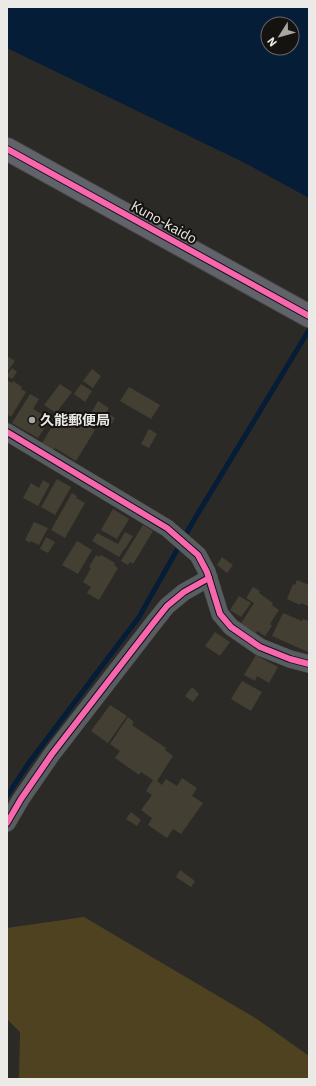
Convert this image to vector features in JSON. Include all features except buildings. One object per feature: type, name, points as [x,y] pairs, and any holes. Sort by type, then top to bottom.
[{"type":"highway","name":"Kuno-kaido","points":[[7,149],[302,312]]},
{"type":"street","points":[[7,432],[167,528],[198,555],[209,578],[220,614],[231,627],[260,647],[290,659],[309,664]]},
{"type":"street","points":[[7,823],[20,799],[52,754],[167,606],[184,592],[209,578]]},
{"type":"shaded area","points":[[84,917],[257,1019],[309,1056],[309,1079],[19,1079],[20,1032],[7,1019],[7,928]]},
{"type":"water","points":[[7,7],[309,7],[309,198],[245,163],[7,48]]},
{"type":"waterway","points":[[7,796],[28,764],[139,617],[194,520],[309,330]]},
{"type":"cycle path","points":[[7,149],[309,316]]},
{"type":"cycle path","points":[[7,432],[167,528],[198,555],[207,572],[220,614],[231,627],[260,647],[290,659],[309,664]]},
{"type":"cycle path","points":[[7,823],[21,799],[52,754],[167,606],[184,592],[209,578]]},
{"type":"place","name":"久能郵便局","points":[[32,420]]}]
